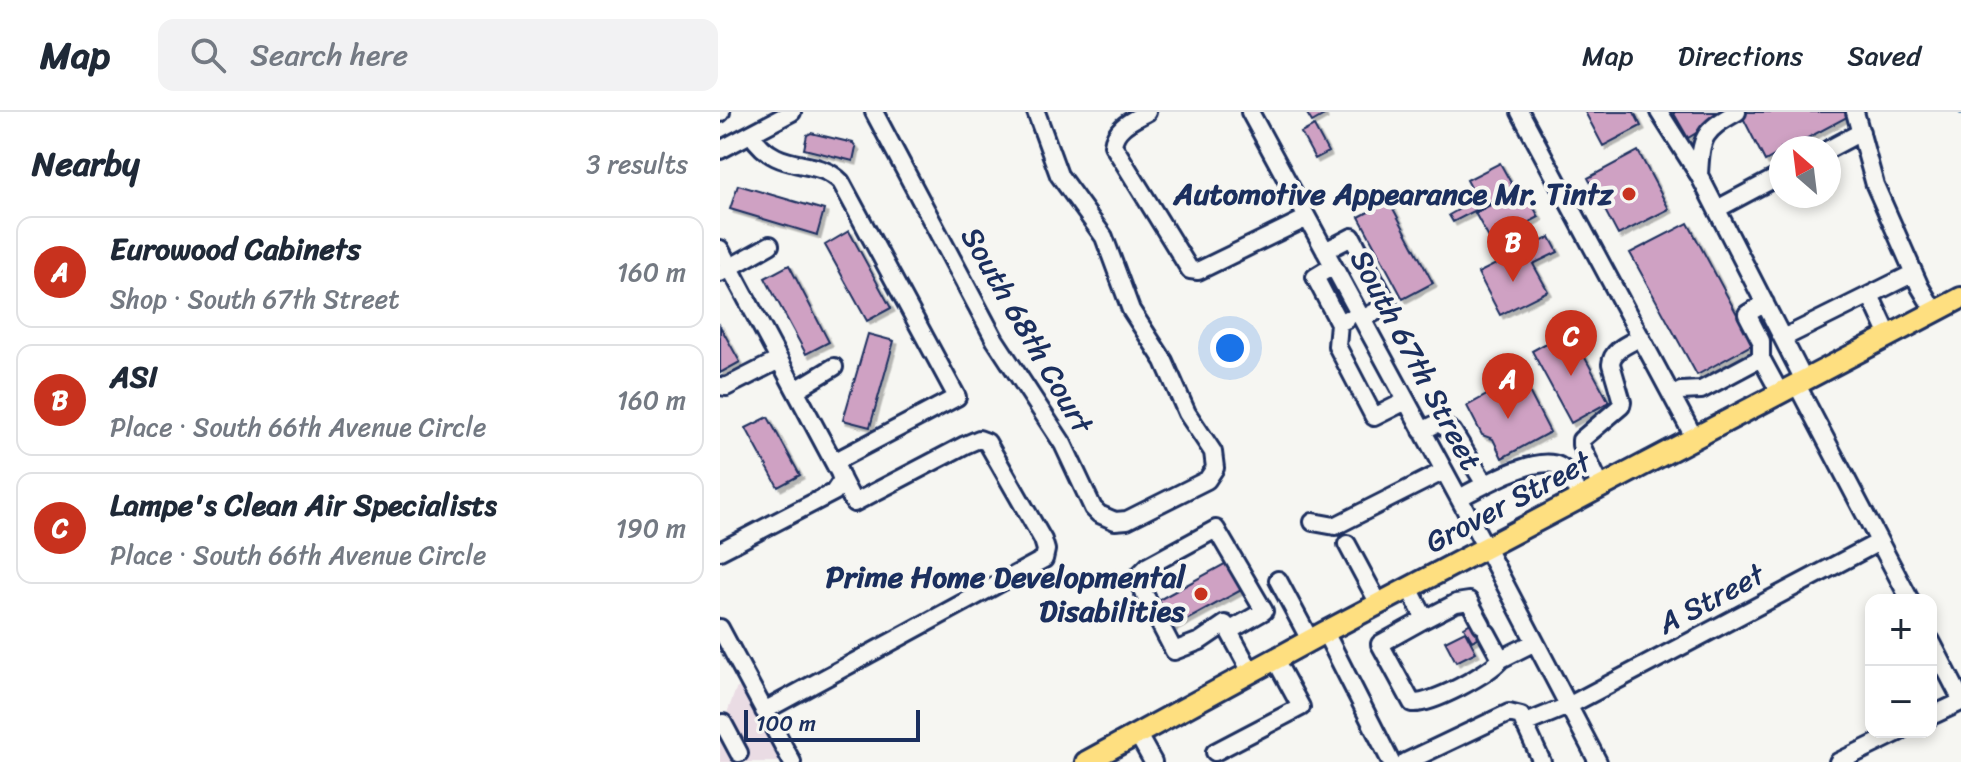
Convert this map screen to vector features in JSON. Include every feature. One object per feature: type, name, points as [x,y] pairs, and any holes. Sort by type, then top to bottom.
[{"type":"main road","name":"Grover Street","points":[[1086,762],[1318,636],[1961,298]]},
{"type":"street","points":[[720,150],[792,112]]},
{"type":"street","name":"South 68th Court","points":[[874,112],[995,340],[1063,444],[1093,508],[1110,520],[1127,520],[1207,480],[1215,468],[1213,452],[1187,413],[1164,361],[1131,310],[1104,237],[1059,175],[1036,112]]},
{"type":"street","points":[[1147,112],[1124,125],[1114,138],[1113,145],[1190,270],[1198,271],[1307,218]]},
{"type":"street","name":"South 67th Street","points":[[1250,112],[1598,762]]},
{"type":"street","points":[[1520,112],[1694,437]]},
{"type":"street","points":[[1659,112],[1717,209],[1783,338],[1794,386],[1907,594]]},
{"type":"street","points":[[1699,175],[1700,148],[1710,127],[1737,112]]},
{"type":"street","points":[[1855,112],[1875,185],[1935,312]]},
{"type":"street","points":[[1841,143],[1861,132]]},
{"type":"street","points":[[751,134],[772,157],[830,173],[841,182],[957,397],[834,462]]},
{"type":"street","points":[[1717,209],[1769,181]]},
{"type":"street","points":[[1339,323],[1388,305],[1352,237],[1315,277],[1339,323],[1337,346],[1374,417],[1406,401]]},
{"type":"street","points":[[725,270],[770,245]]},
{"type":"street","points":[[720,249],[725,270],[796,390],[854,503],[979,439],[987,442],[1046,550],[1044,559],[764,711]]},
{"type":"street","points":[[1783,338],[1914,273]]},
{"type":"street","points":[[1870,295],[1889,336]]},
{"type":"street","points":[[1765,303],[1747,314],[1761,341],[1761,358],[1794,386]]},
{"type":"street","points":[[1601,487],[1581,440],[1621,406],[1611,358],[1615,352],[1641,337]]},
{"type":"street","points":[[1672,396],[1681,391],[1701,390],[1761,358]]},
{"type":"street","points":[[720,386],[726,387],[779,360]]},
{"type":"street","points":[[796,390],[834,367]]},
{"type":"street","points":[[1422,431],[1438,423],[1453,432],[1485,484]]},
{"type":"street","points":[[1459,498],[1533,464],[1552,464],[1564,470],[1580,498]]},
{"type":"street","points":[[1313,522],[1335,526],[1444,471]]},
{"type":"street","points":[[720,551],[834,492],[842,480]]},
{"type":"street","points":[[1229,631],[1264,611],[1216,529],[1148,566],[1136,578],[1174,651],[1200,641],[1225,624],[1251,672]]},
{"type":"street","name":"A Street","points":[[1524,724],[1568,706],[1879,542]]},
{"type":"street","points":[[1347,544],[1379,604]]},
{"type":"street","points":[[1278,580],[1318,636],[1391,762]]},
{"type":"street","points":[[1409,588],[1425,619]]},
{"type":"street","points":[[1501,659],[1469,601],[1456,603],[1380,644],[1412,703],[1419,704],[1454,689],[1535,642]]},
{"type":"street","points":[[720,628],[792,762]]},
{"type":"street","points":[[1937,653],[1961,700],[1937,713]]},
{"type":"street","points":[[1215,752],[1301,707],[1275,659]]},
{"type":"street","points":[[1406,762],[1506,714],[1521,716],[1542,762]]},
{"type":"street","points":[[723,723],[739,753]]},
{"type":"street","points":[[1138,735],[1153,762]]},
{"type":"street","points":[[1838,762],[1887,738]]},
{"type":"shaded area","points":[[745,684],[782,762],[720,762],[720,732],[736,689]]},
{"type":"building","points":[[1306,112],[1323,112],[1324,115],[1312,122]]},
{"type":"building","points":[[1585,112],[1634,112],[1641,126],[1603,146]]},
{"type":"building","points":[[1673,112],[1730,112],[1688,138]]},
{"type":"building","points":[[1740,112],[1846,112],[1849,116],[1812,136],[1769,136],[1769,159],[1765,161]]},
{"type":"building","points":[[1314,126],[1328,152],[1315,159],[1301,133]]},
{"type":"building","points":[[811,133],[853,143],[856,147],[853,161],[804,149],[807,135]]},
{"type":"building","name":"Automotive Appearance Mr. Tintz","points":[[1638,151],[1669,209],[1618,235],[1588,178]]},
{"type":"building","points":[[1500,163],[1515,190],[1453,222],[1449,215],[1477,199],[1467,180]]},
{"type":"building","points":[[738,185],[824,210],[817,235],[730,209]]},
{"type":"building","points":[[1523,188],[1539,217],[1491,242],[1475,213]]},
{"type":"building","points":[[1389,201],[1433,283],[1403,299],[1359,217]]},
{"type":"building","points":[[1688,223],[1753,344],[1697,375],[1630,253]]},
{"type":"building","points":[[849,231],[891,308],[867,321],[825,245]]},
{"type":"building","points":[[1550,237],[1558,252],[1533,264],[1548,291],[1500,315],[1478,273]]},
{"type":"building","points":[[789,265],[829,342],[806,354],[765,278]]},
{"type":"building","points":[[720,326],[740,362],[720,373]]},
{"type":"building","points":[[1570,330],[1609,402],[1571,423],[1532,351]]},
{"type":"building","points":[[868,334],[894,341],[870,427],[843,420]]},
{"type":"building","points":[[1521,376],[1550,432],[1502,458],[1493,439],[1482,435],[1467,406]]},
{"type":"building","points":[[768,417],[800,475],[778,487],[746,428]]},
{"type":"building","name":"Prime Home Developmental Disabilities","points":[[1230,561],[1245,588],[1172,628],[1157,601]]},
{"type":"building","points":[[1471,623],[1474,629],[1486,623],[1490,632],[1472,641],[1464,627]]},
{"type":"building","points":[[1465,631],[1476,652],[1456,662],[1445,641]]},
{"type":"place","name":"Automotive Appearance Mr. Tintz","points":[[1629,194]]},
{"type":"place","name":"ASI","points":[[1513,282]]},
{"type":"place","name":"Lampe's Clean Air Specialists","points":[[1571,376]]},
{"type":"place","name":"Eurowood Cabinets","points":[[1508,419]]},
{"type":"place","name":"Prime Home Developmental Disabilities","points":[[1201,594]]}]
